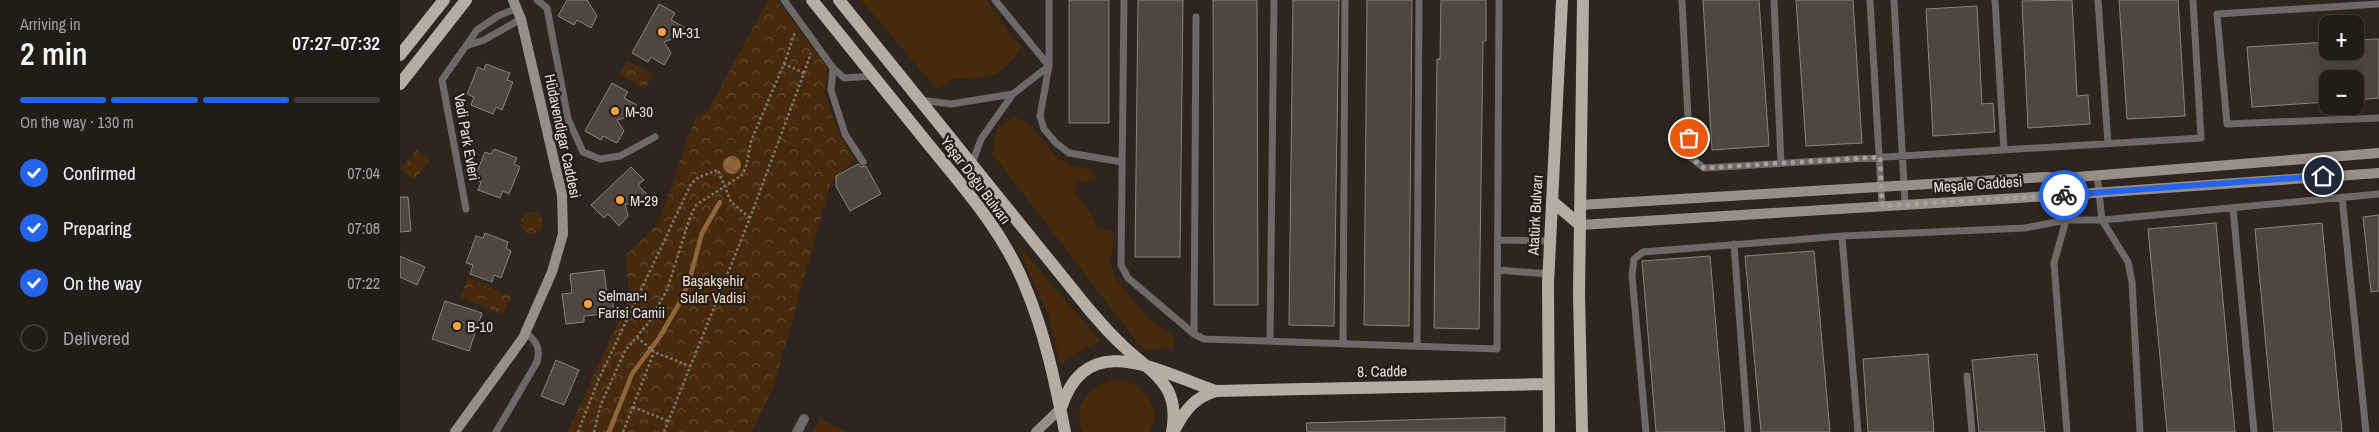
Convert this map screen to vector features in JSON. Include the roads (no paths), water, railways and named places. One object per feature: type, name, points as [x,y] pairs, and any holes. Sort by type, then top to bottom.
[{"type":"main road","points":[[400,56],[444,0]]},
{"type":"main road","points":[[400,84],[466,0]]},
{"type":"main road","name":"Yaşar Doğu Bulvarı","points":[[812,0],[973,199],[1003,243],[1025,284],[1039,323],[1061,408],[1065,432]]},
{"type":"main road","name":"Yaşar Doğu Bulvarı","points":[[840,0],[1087,307],[1121,344],[1160,377],[1172,395],[1175,417],[1173,432]]},
{"type":"main road","points":[[1582,432],[1580,205],[1583,0]]},
{"type":"main road","name":"Atatürk Bulvarı","points":[[1549,432],[1547,384],[1550,240],[1562,1]]},
{"type":"main road","points":[[1552,202],[1580,225]]},
{"type":"main road","name":"Yaşar Doğu Bulvarı","points":[[1061,408],[1076,380],[1093,364],[1105,360],[1120,360],[1144,365]]},
{"type":"main road","points":[[1144,365],[1216,391]]},
{"type":"main road","name":"8. Cadde","points":[[1216,391],[1547,384]]},
{"type":"main road","name":"Yaşar Doğu Bulvarı","points":[[1173,432],[1182,416],[1196,400],[1203,395],[1216,391]]},
{"type":"street","name":"Hüdavendigar Caddesi","points":[[455,432],[526,332],[552,272],[563,229],[562,195],[522,19],[515,4]]},
{"type":"street","name":"Meşale Caddesi","points":[[1580,205],[2064,178],[2379,153]]},
{"type":"street","name":"Meşale Caddesi","points":[[1580,225],[2065,195],[2379,173]]},
{"type":"street","points":[[1036,432],[1061,408]]},
{"type":"street","points":[[798,432],[804,419]]},
{"type":"lane","points":[[537,0],[547,8],[568,119],[583,152],[600,159],[620,156],[655,137]]},
{"type":"lane","points":[[784,0],[833,68],[844,78],[874,76]]},
{"type":"lane","points":[[995,0],[1049,66]]},
{"type":"lane","points":[[1049,0],[1049,66],[1040,116],[1044,129],[1056,143],[1069,152],[1122,162]]},
{"type":"lane","points":[[1124,0],[1121,265],[1128,278],[1194,334],[1204,339],[1497,349],[1499,0]]},
{"type":"lane","points":[[1270,341],[1274,0]]},
{"type":"lane","points":[[1343,344],[1345,0]]},
{"type":"lane","points":[[1417,346],[1419,0]]},
{"type":"lane","points":[[1682,0],[1690,157],[1704,168],[2201,138],[2193,0]]},
{"type":"lane","points":[[1774,0],[1781,163]]},
{"type":"lane","points":[[1870,0],[1882,206]]},
{"type":"lane","points":[[1894,0],[1906,204]]},
{"type":"lane","points":[[1995,0],[2004,150]]},
{"type":"lane","points":[[2098,0],[2108,144]]},
{"type":"lane","name":"Vadi Park Evleri","points":[[466,209],[442,80],[452,63],[477,30],[515,4]]},
{"type":"lane","points":[[2379,4],[2218,14],[2227,124],[2379,118]]},
{"type":"lane","points":[[1194,334],[1196,17]]},
{"type":"lane","points":[[466,46],[484,40],[522,19]]},
{"type":"lane","points":[[972,164],[981,139],[1013,94],[1049,66]]},
{"type":"lane","points":[[833,68],[831,90],[845,134],[863,162]]},
{"type":"lane","points":[[919,100],[951,104],[1013,94]]},
{"type":"lane","points":[[2097,174],[2102,220],[2128,262],[2132,282],[2140,432]]},
{"type":"lane","points":[[2064,178],[2066,220],[2054,263],[2067,432]]},
{"type":"lane","points":[[1646,432],[1632,275],[1634,259],[1643,252],[1842,236],[2025,228],[2066,220],[2102,220],[2379,194]]},
{"type":"lane","points":[[2342,197],[2366,432]]},
{"type":"lane","points":[[2233,208],[2254,432]]},
{"type":"lane","points":[[1842,236],[1858,432]]},
{"type":"lane","points":[[1498,240],[1550,240]]},
{"type":"lane","points":[[1734,244],[1748,432]]},
{"type":"lane","points":[[1498,270],[1549,274]]},
{"type":"lane","points":[[496,432],[537,362],[540,352],[536,342],[526,332]]},
{"type":"lane","points":[[1967,376],[1972,432]]},
{"type":"water","points":[[732,156],[738,159],[741,165],[738,171],[732,174],[726,171],[723,165],[726,159]]},
{"type":"waterway","points":[[609,432],[632,374],[659,338],[679,304],[689,282],[702,233],[720,202]]},
{"type":"place","name":"M-31","points":[[662,32]]},
{"type":"place","name":"M-30","points":[[615,111]]},
{"type":"place","name":"M-29","points":[[620,200]]},
{"type":"place","name":"Selman-ı Farisi Camii","points":[[588,304]]},
{"type":"place","name":"B-10","points":[[457,326]]},
{"type":"park label","name":"Başakşehir Sular Vadisi","points":[[713,288]]}]
